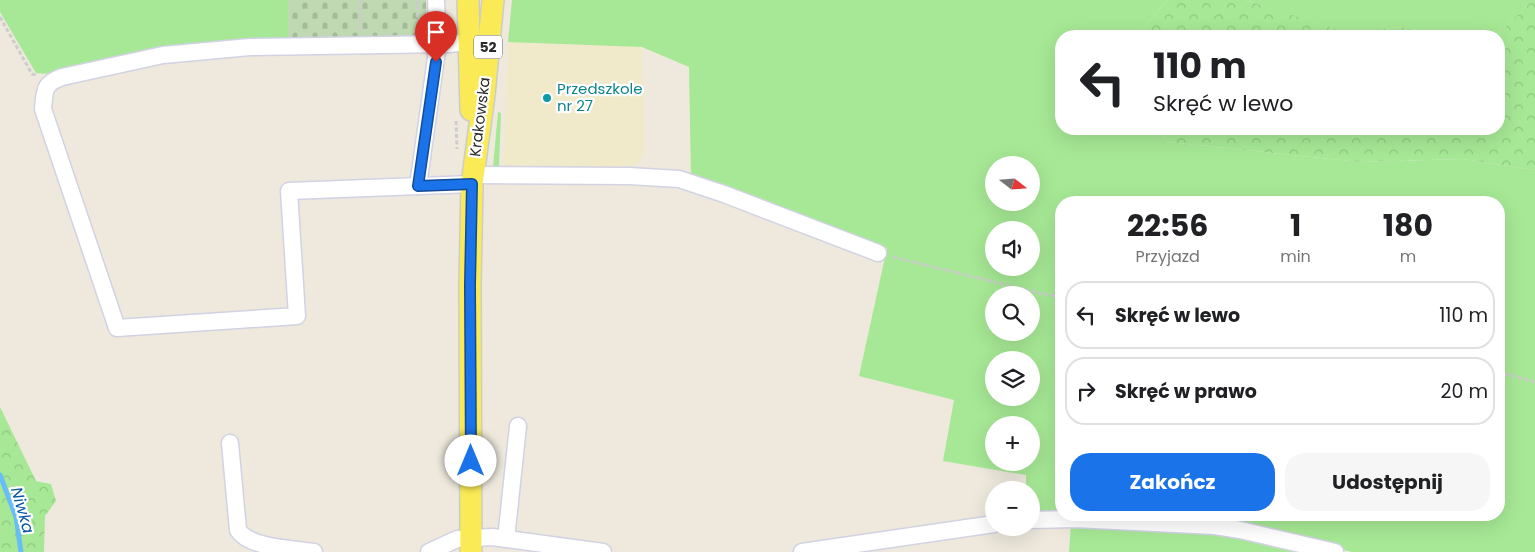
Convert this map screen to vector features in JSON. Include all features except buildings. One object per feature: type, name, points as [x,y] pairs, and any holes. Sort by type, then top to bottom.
[{"type":"main road","name":"Krakowska","points":[[468,0],[472,180],[470,285],[471,544]]},
{"type":"main road","name":"Krakowska","points":[[472,180],[484,95],[493,0]]},
{"type":"lane","points":[[418,186],[438,44],[436,0]]},
{"type":"lane","points":[[469,42],[250,47],[163,55],[51,81],[45,90],[43,108],[117,328],[297,316],[289,191],[418,186],[472,180],[629,176],[679,179],[724,194],[878,253]]},
{"type":"lane","points":[[506,538],[518,426]]},
{"type":"lane","points":[[230,443],[238,530],[241,536],[254,542],[314,552]]},
{"type":"lane","points":[[1040,520],[1055,519]]},
{"type":"lane","points":[[1115,521],[1215,526],[1335,552]]},
{"type":"lane","points":[[802,552],[985,525]]},
{"type":"lane","points":[[429,552],[457,539],[471,544],[492,537],[603,552]]},
{"type":"path","points":[[361,0],[361,32]]},
{"type":"path","points":[[409,31],[418,31],[417,0]]},
{"type":"path","points":[[0,17],[32,74],[51,81]]},
{"type":"path","points":[[878,253],[1055,296]]},
{"type":"path","points":[[1505,374],[1535,382]]},
{"type":"shaded area","points":[[508,42],[642,47],[645,151],[640,162],[631,168],[620,170],[503,166]]},
{"type":"green space","points":[[0,0],[288,0],[288,42],[157,51],[49,74],[36,73],[0,12]]},
{"type":"green space","points":[[288,0],[426,0],[427,39],[288,42]]},
{"type":"green space","points":[[512,0],[1168,0],[1141,30],[1055,30],[1055,135],[1163,135],[1168,142],[1360,162],[1463,159],[1535,170],[1535,552],[1352,552],[1239,524],[1202,521],[1505,521],[1505,196],[1055,196],[1055,513],[1040,514],[1040,481],[1026,481],[1026,475],[1002,471],[1040,471],[1040,416],[985,416],[985,468],[943,461],[954,400],[859,376],[887,248],[691,178],[689,67],[642,47],[508,42]]},
{"type":"green space","points":[[1168,0],[1245,0],[1339,30],[1141,30]]},
{"type":"green space","points":[[1245,0],[1535,0],[1535,3],[1530,3],[1502,30],[1417,30],[1402,27],[1374,30],[1336,30]]},
{"type":"green space","points":[[1530,3],[1535,3],[1535,170],[1463,159],[1360,162],[1168,142],[1163,135],[1505,135],[1505,30],[1502,30]]},
{"type":"green space","points":[[1402,27],[1417,30],[1368,30]]},
{"type":"green space","points":[[498,112],[501,113],[499,166],[493,167]]},
{"type":"green space","points":[[0,407],[36,481],[51,484],[56,501],[45,516],[44,552],[0,552]]},
{"type":"green space","points":[[1071,523],[1187,527],[1318,552],[1069,552]]},
{"type":"waterway","name":"Niwka","points":[[0,475],[16,517],[21,552]]},
{"type":"place","name":"Przedszkole nr 27","points":[[547,98]]},
{"type":"route","points":[[436,62],[418,186],[472,184],[470,234],[471,461]]}]
